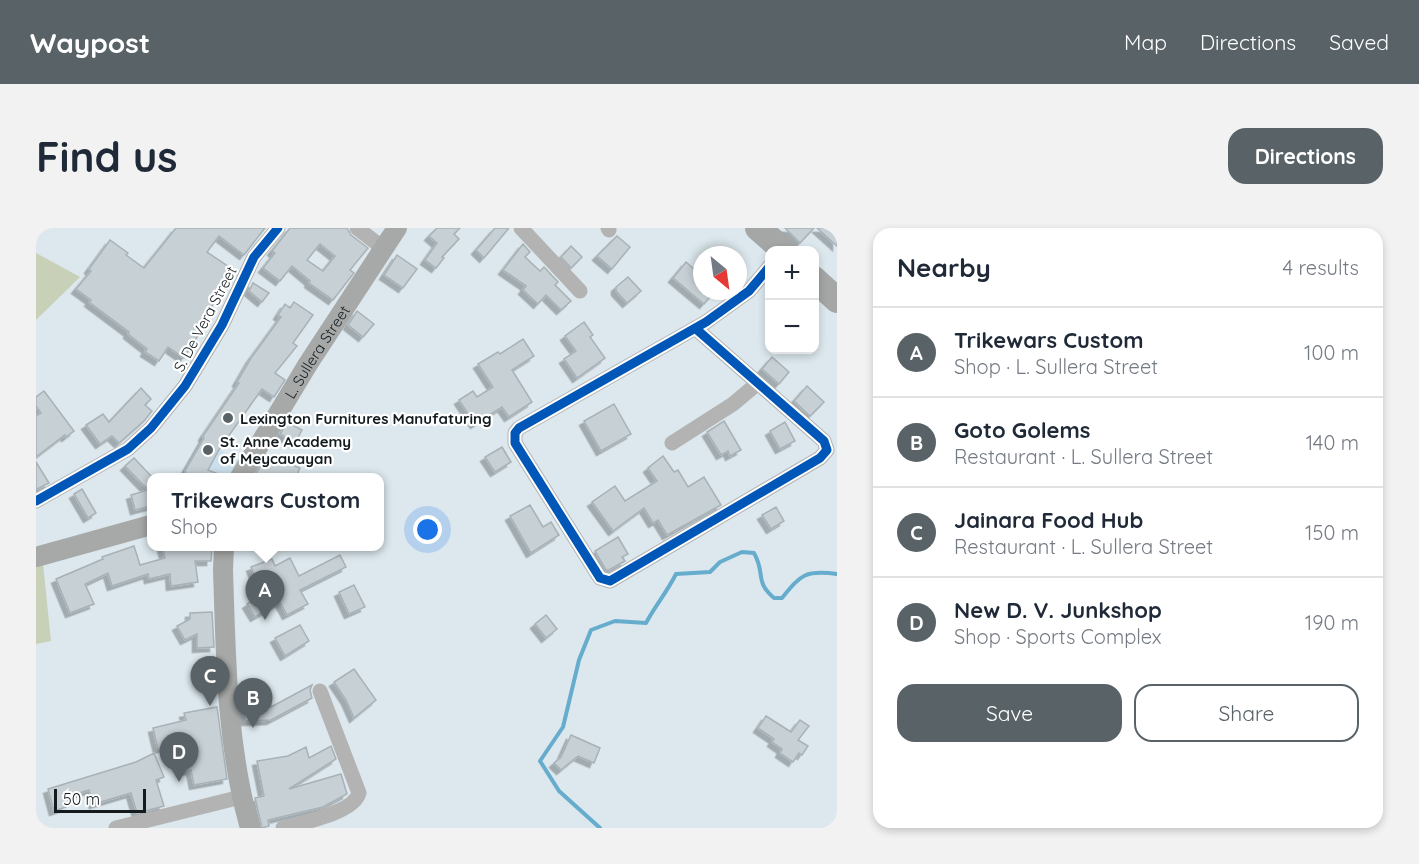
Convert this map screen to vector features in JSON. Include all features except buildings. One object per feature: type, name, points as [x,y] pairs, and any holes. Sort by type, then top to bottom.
[{"type":"highway","points":[[758,228],[778,246]]},
{"type":"highway","points":[[819,284],[837,300]]},
{"type":"street","name":"S. De Vera Street","points":[[36,501],[128,449],[151,428],[185,386],[222,325],[254,257],[278,228]]},
{"type":"street","points":[[357,228],[383,248]]},
{"type":"street","name":"L. Sullera Street","points":[[242,473],[308,364],[397,228]]},
{"type":"street","points":[[520,228],[580,291]]},
{"type":"street","points":[[695,328],[824,441],[827,450],[824,455],[610,581],[600,578],[515,443],[515,433],[519,428],[695,328],[749,291],[765,272]]},
{"type":"street","points":[[672,443],[733,404],[758,383]]},
{"type":"street","points":[[36,557],[147,526]]},
{"type":"street","points":[[224,551],[230,730],[241,797],[250,828]]},
{"type":"street","points":[[284,828],[334,813],[356,801],[358,797],[320,692]]},
{"type":"street","points":[[116,828],[241,797]]},
{"type":"shaded area","name":"St. Anne Academy of Meycauayan","points":[[201,438],[239,461],[232,473],[182,472]]},
{"type":"green space","points":[[36,253],[80,277],[36,320]]},
{"type":"green space","points":[[43,564],[51,641],[36,644],[36,566]]},
{"type":"waterway","points":[[600,828],[559,791],[540,761],[563,727],[579,660],[591,630],[615,621],[646,623],[676,574],[710,572],[720,562],[742,552],[754,553],[764,587],[774,598],[782,598],[794,584],[805,576],[818,573],[837,574]]},
{"type":"cycle path","points":[[36,501],[128,449],[151,428],[185,386],[222,325],[254,257],[278,228]]},
{"type":"cycle path","points":[[695,328],[749,291],[765,272]]},
{"type":"cycle path","points":[[695,328],[824,441],[827,450],[820,458],[610,581],[600,578],[515,443],[515,433],[519,428],[695,328]]},
{"type":"place","name":"Lexington Furnitures Manufaturing","points":[[228,418]]},
{"type":"place","name":"St. Anne Academy of Meycauayan","points":[[208,450]]},
{"type":"place","name":"Trikewars Custom","points":[[265,620]]},
{"type":"place","name":"Jainara Food Hub","points":[[210,706]]},
{"type":"place","name":"Goto Golems","points":[[253,728]]},
{"type":"place","name":"New D. V. Junkshop","points":[[179,782]]}]
